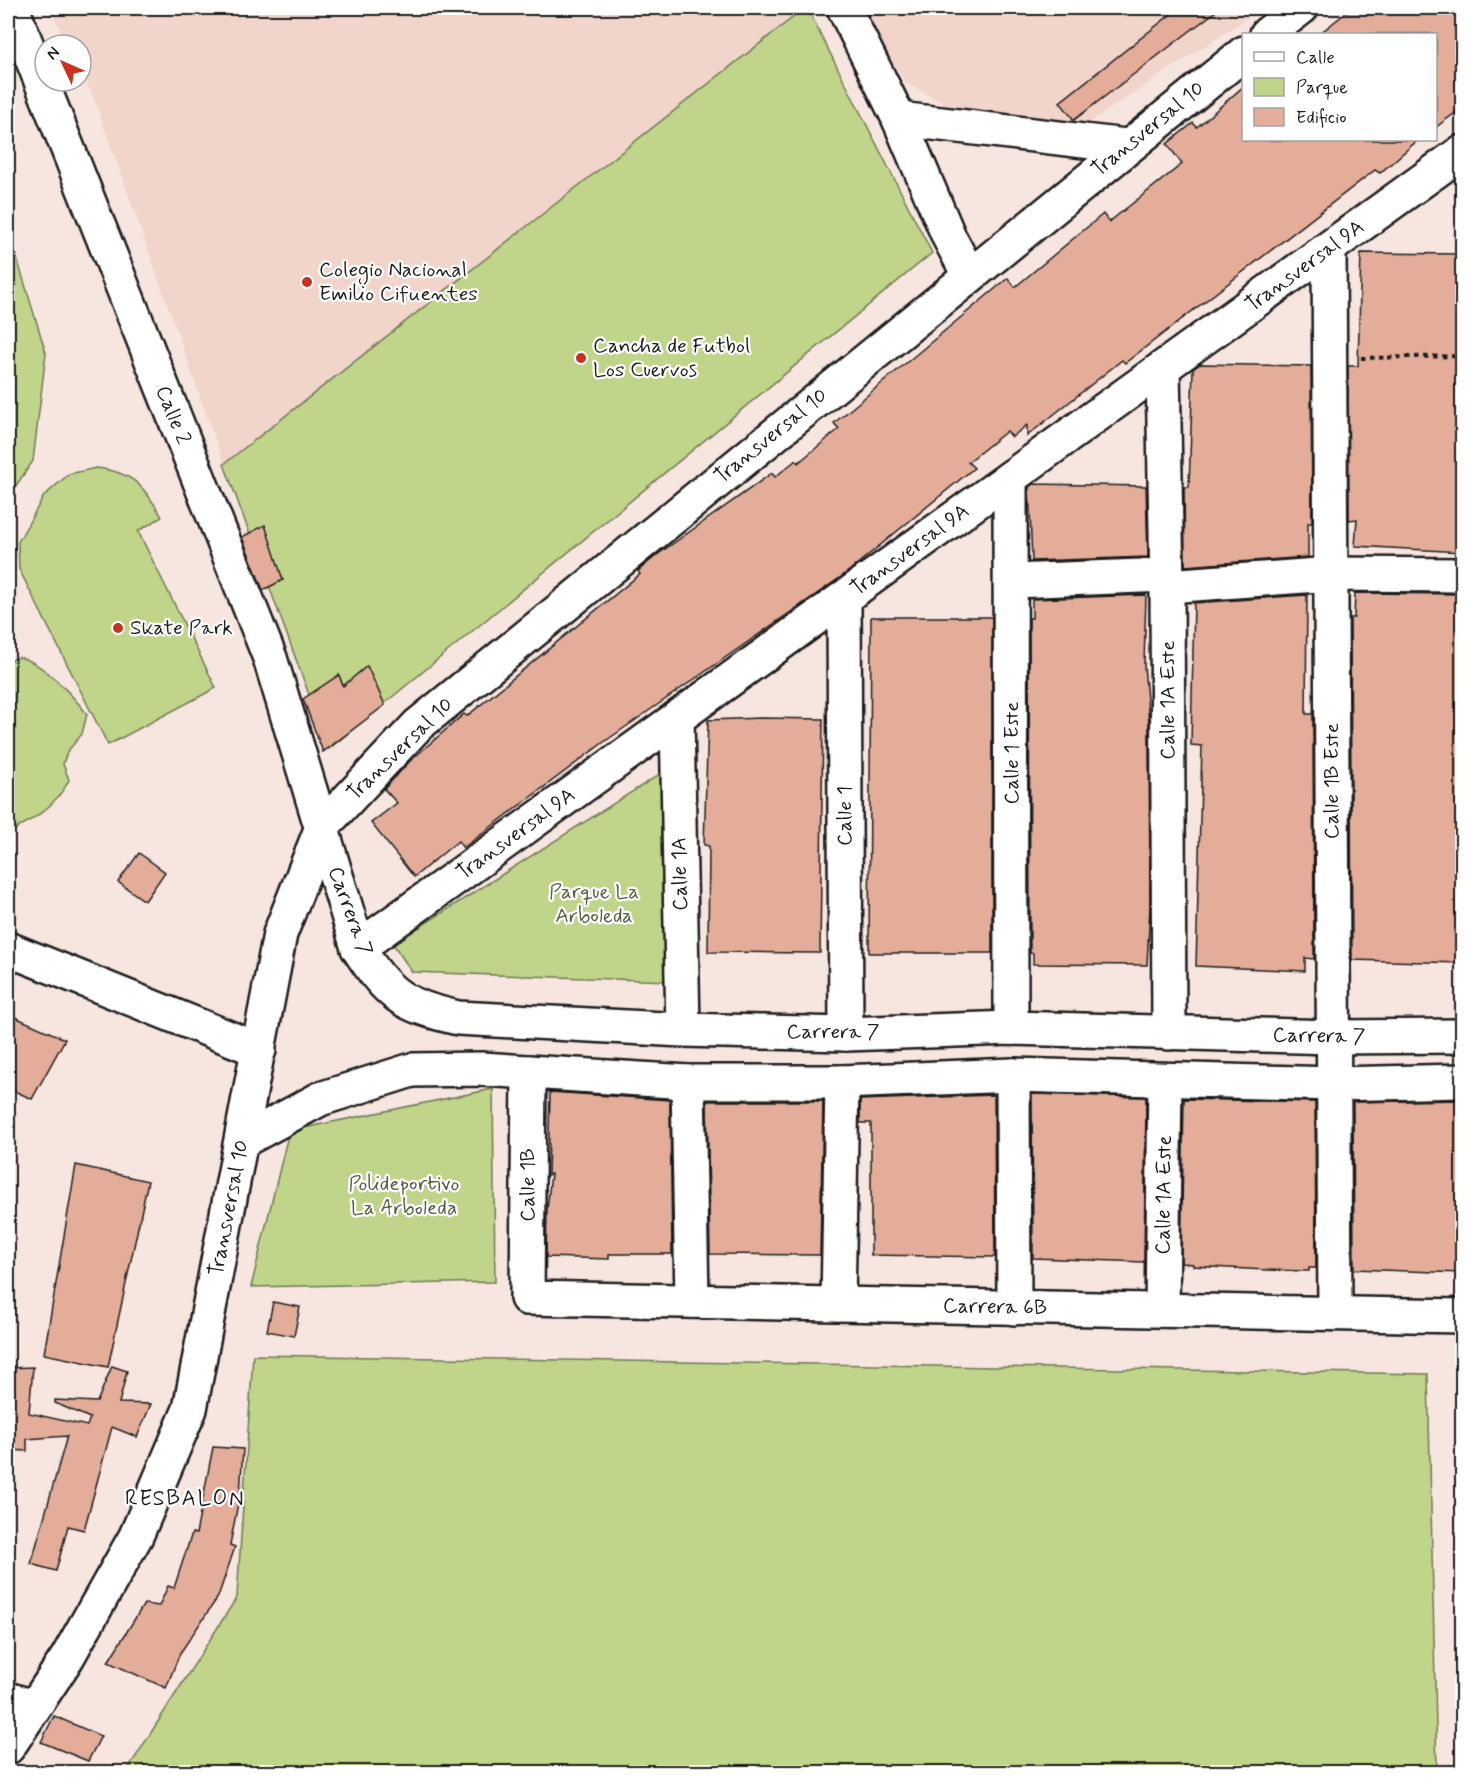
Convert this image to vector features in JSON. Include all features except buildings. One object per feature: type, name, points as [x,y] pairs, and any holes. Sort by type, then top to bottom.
[{"type":"street","name":"Calle 2","points":[[12,8],[270,658],[322,827]]},
{"type":"street","points":[[844,8],[899,118],[949,237],[969,275]]},
{"type":"street","points":[[1268,33],[1301,8]]},
{"type":"street","name":"Transversal 10","points":[[8,1747],[20,1703],[67,1658],[136,1536],[190,1408],[280,934],[322,827],[418,725],[1126,146],[1242,55]]},
{"type":"street","points":[[899,118],[1126,146]]},
{"type":"street","name":"Transversal 9A","points":[[358,948],[1462,152]]},
{"type":"street","name":"Calle 1B Este","points":[[1329,249],[1335,1313]]},
{"type":"street","name":"Calle 1A Este","points":[[1163,368],[1167,580],[1168,1033]]},
{"type":"street","name":"Calle 1 Este","points":[[1010,478],[1012,581],[1011,1028]]},
{"type":"street","points":[[1012,581],[1167,580],[1332,574],[1462,575]]},
{"type":"street","name":"Calle 1","points":[[844,598],[846,1034]]},
{"type":"street","name":"Calle 1A","points":[[677,718],[683,1030]]},
{"type":"street","name":"Carrera 7","points":[[322,827],[358,948],[379,980],[397,997],[424,1010],[458,1018],[683,1030],[846,1034],[1011,1028],[1332,1037],[1462,1036]]},
{"type":"street","points":[[8,950],[259,1050]]},
{"type":"street","points":[[242,1141],[320,1099],[412,1070],[462,1068],[688,1082],[842,1082],[1013,1075],[1335,1084],[1462,1081]]},
{"type":"street","name":"Calle 1B","points":[[527,1298],[529,1072]]},
{"type":"street","points":[[1013,1075],[1014,1308]]},
{"type":"street","name":"Calle 1A Este","points":[[1162,1310],[1165,1080]]},
{"type":"street","points":[[688,1082],[692,1301]]},
{"type":"street","points":[[838,1304],[842,1082]]},
{"type":"street","name":"Carrera 6B","points":[[527,1298],[1462,1316]]},
{"type":"path","points":[[1330,358],[1462,356]]},
{"type":"shaded area","name":"Colegio Nacional Emilio Cifuentes","points":[[50,8],[805,8],[224,464],[91,93],[93,93],[93,33],[62,33]]},
{"type":"shaded area","points":[[857,8],[1263,8],[1081,128],[948,106],[906,83]]},
{"type":"green space","name":"Cancha de Futbol Los Cuervos","points":[[805,8],[932,253],[329,749],[224,464]]},
{"type":"green space","points":[[8,229],[46,353],[33,461],[8,497]]},
{"type":"green space","name":"Skate Park","points":[[96,468],[119,473],[136,482],[162,517],[138,531],[216,688],[108,745],[19,569],[18,542],[44,496],[69,474]]},
{"type":"green space","points":[[18,657],[37,665],[46,672],[87,714],[82,734],[67,752],[63,764],[69,780],[64,789],[51,805],[8,833],[8,662]]},
{"type":"green space","name":"Parque La Arboleda","points":[[663,772],[669,981],[412,972],[393,944]]},
{"type":"green space","name":"Polideportivo La Arboleda","points":[[493,1089],[495,1282],[251,1287],[289,1131]]},
{"type":"green space","points":[[253,1355],[1428,1374],[1437,1772],[126,1772],[237,1597]]},
{"type":"place","name":"Colegio Nacional Emilio Cifuentes","points":[[307,282]]},
{"type":"place","name":"Cancha de Futbol Los Cuervos","points":[[581,358]]},
{"type":"place","name":"Skate Park","points":[[118,628]]},
{"type":"district","name":"RESBALON","points":[[185,1499]]}]
